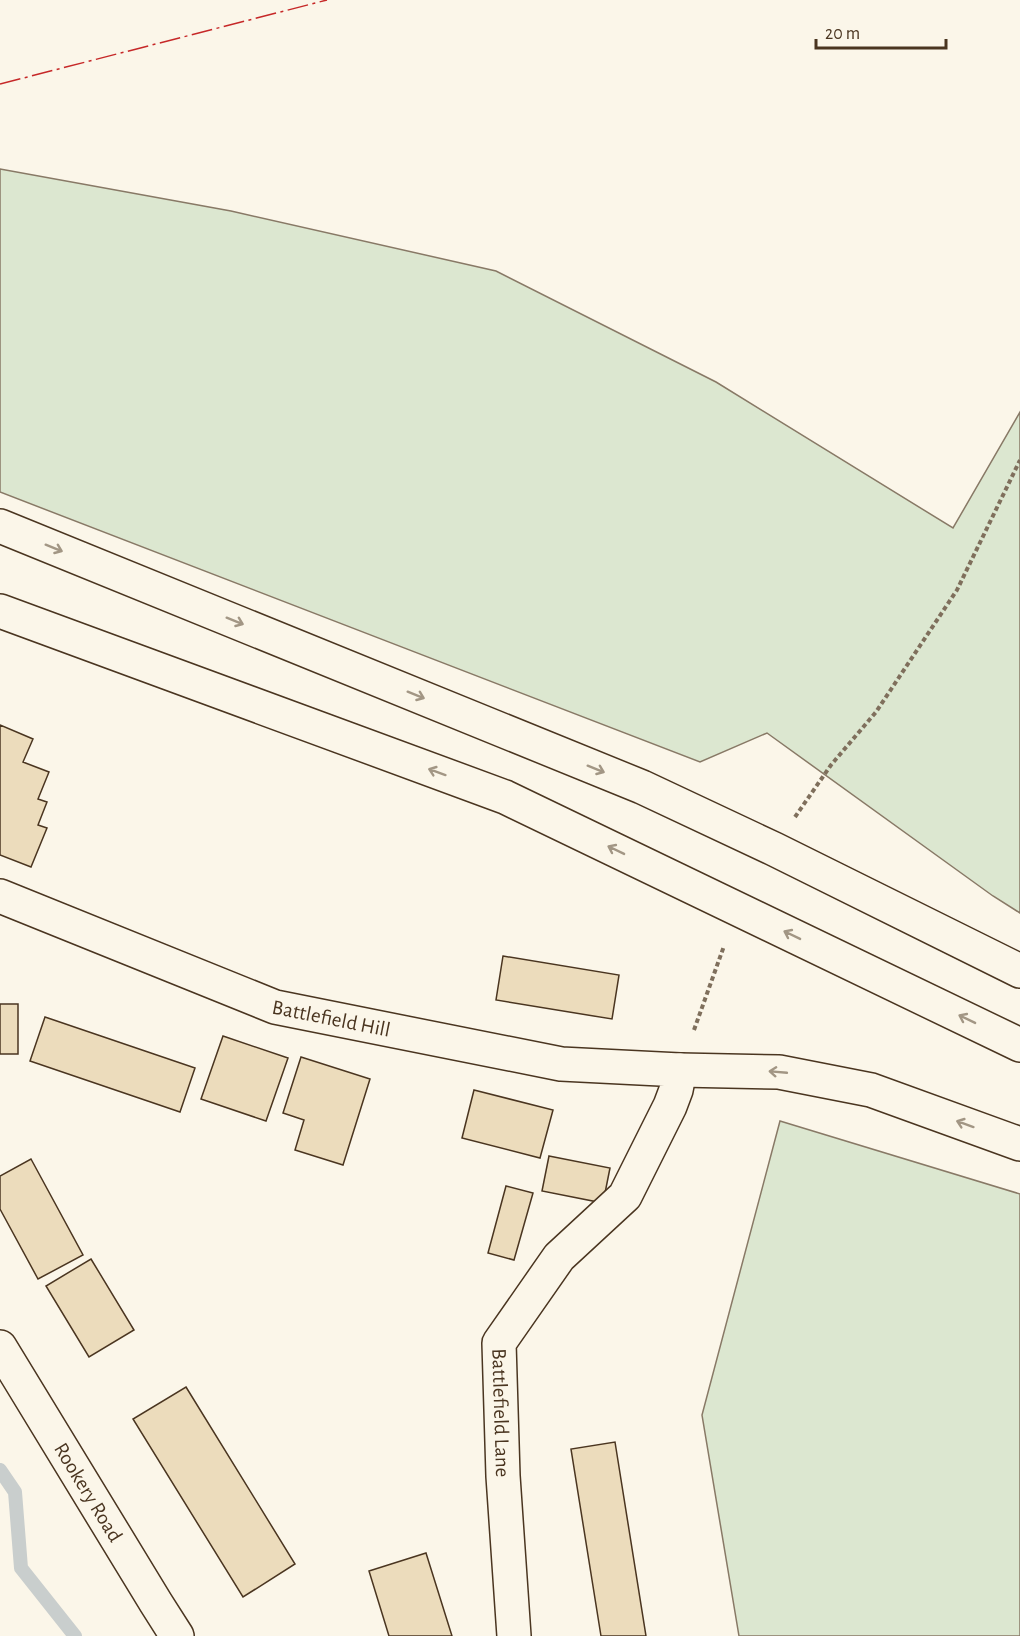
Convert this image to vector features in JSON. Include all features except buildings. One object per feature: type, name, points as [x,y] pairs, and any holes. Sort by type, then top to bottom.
[{"type":"main road","points":[[0,526],[642,787],[774,849],[1020,971]]},
{"type":"main road","points":[[0,610],[505,797],[1020,1045]]},
{"type":"main road","name":"Battlefield Hill","points":[[0,896],[275,1007],[561,1064],[779,1072],[871,1090],[1020,1144]]},
{"type":"main road","name":"Battlefield Lane","points":[[514,1636],[503,1476],[499,1343],[558,1257],[625,1196],[670,1106],[680,1070]]},
{"type":"main road","name":"Rookery Road","points":[[0,1347],[177,1636]]},
{"type":"path","points":[[774,849],[831,765],[876,712],[957,590],[1020,460]]},
{"type":"path","points":[[680,1070],[737,908]]},
{"type":"green space","points":[[0,169],[231,211],[496,271],[716,382],[953,528],[1020,412],[1020,913],[993,896],[767,733],[700,762],[0,492]]},
{"type":"green space","points":[[780,1121],[1020,1194],[1020,1636],[739,1636],[702,1415]]},
{"type":"waterway","points":[[0,1470],[15,1492],[21,1568],[75,1636]]},
{"type":"power","points":[[0,84],[327,0]]}]
